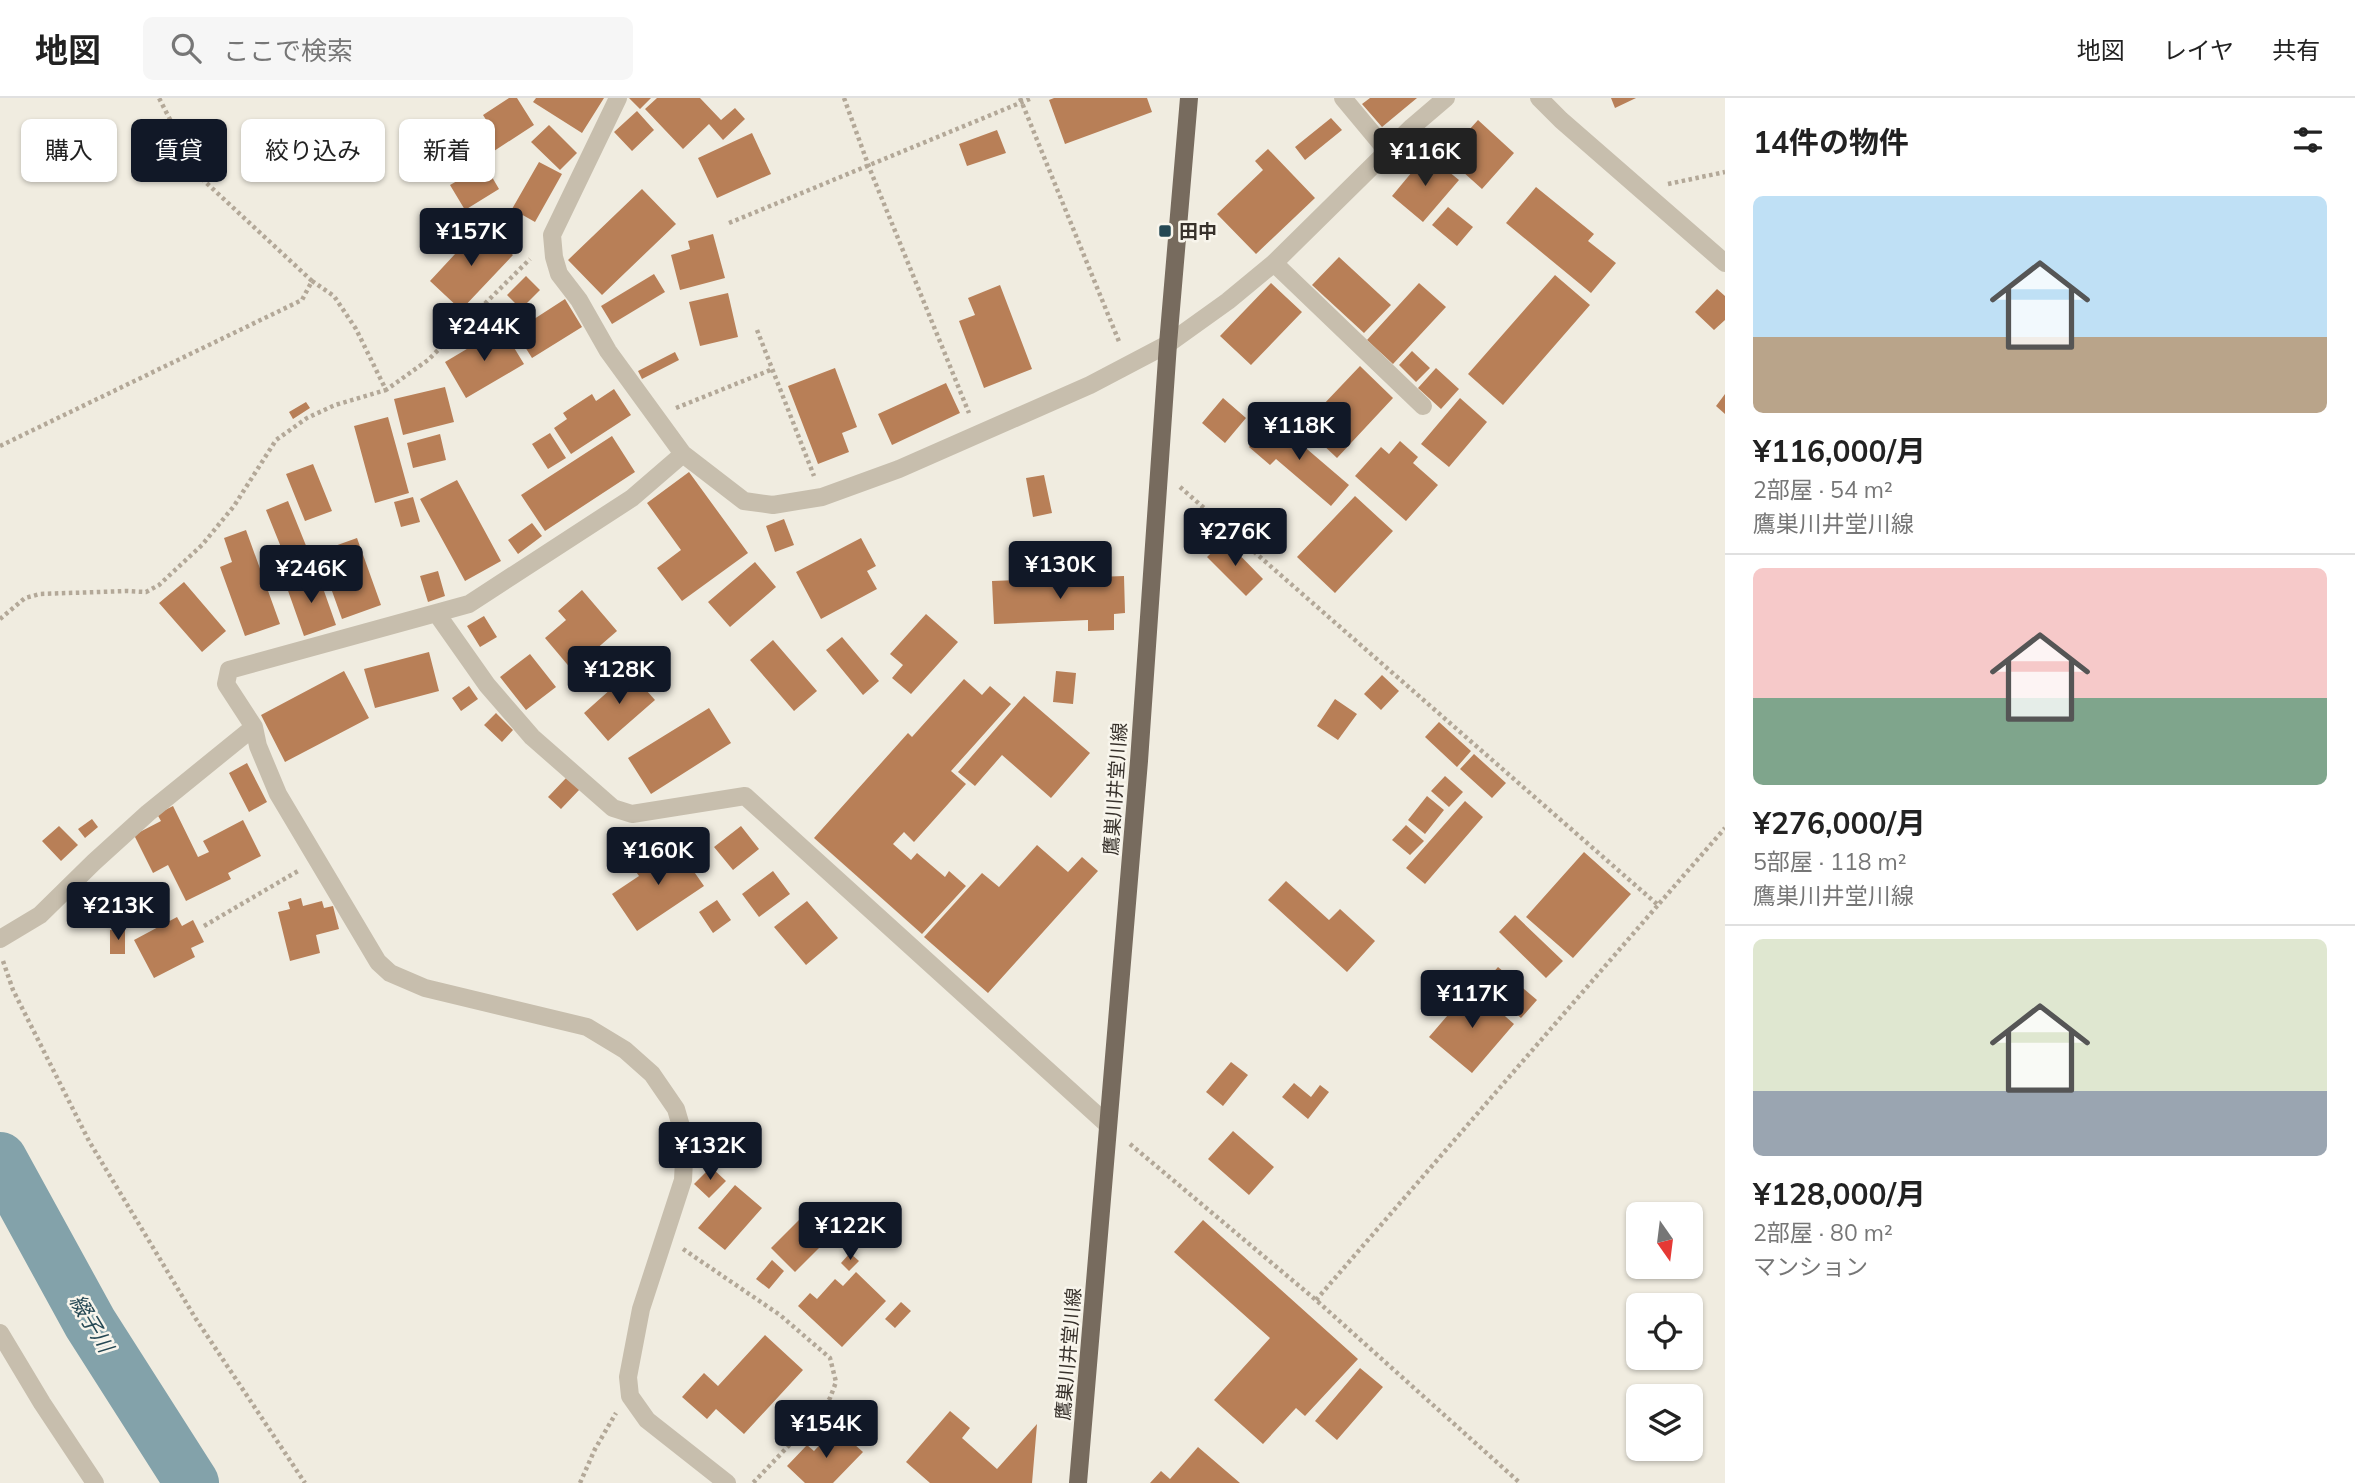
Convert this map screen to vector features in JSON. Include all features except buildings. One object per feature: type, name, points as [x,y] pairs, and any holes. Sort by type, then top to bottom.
[{"type":"main road","name":"鷹巣川井堂川線","points":[[1078,1483],[1138,775],[1153,542],[1161,470],[1168,344],[1189,98]]},
{"type":"street","points":[[618,98],[552,235],[559,274],[579,300],[608,351],[683,454],[744,501],[773,505],[822,497],[899,469],[1090,385],[1168,344],[1228,302],[1274,263],[1446,98]]},
{"type":"street","points":[[1343,98],[1388,152]]},
{"type":"street","points":[[1539,98],[1725,264]]},
{"type":"street","points":[[1274,263],[1423,406]]},
{"type":"street","points":[[683,454],[632,498],[469,604],[229,670],[226,684],[254,727],[258,746],[278,794],[378,962],[390,973],[425,988],[587,1027],[625,1051],[652,1074],[676,1108],[685,1140],[683,1180],[641,1310],[628,1377],[630,1396],[647,1420],[727,1483]]},
{"type":"street","points":[[437,614],[487,685],[532,737],[613,808],[632,814],[745,796],[1108,1125]]},
{"type":"street","points":[[0,939],[40,915],[148,813],[254,727]]},
{"type":"street","points":[[0,1333],[95,1483]]},
{"type":"path","points":[[159,98],[199,176],[312,281],[334,296],[356,329],[386,390]]},
{"type":"path","points":[[844,98],[869,167],[977,433]]},
{"type":"path","points":[[729,223],[869,167],[1020,100],[1032,98]]},
{"type":"path","points":[[1020,100],[1128,365]]},
{"type":"path","points":[[1641,190],[1725,172]]},
{"type":"path","points":[[0,619],[25,598],[40,594],[146,592],[159,585],[202,545],[234,506],[276,440],[307,418],[335,405],[386,390],[428,360],[552,235]]},
{"type":"path","points":[[0,446],[302,300],[312,281]]},
{"type":"path","points":[[757,330],[822,497]]},
{"type":"path","points":[[655,416],[773,369]]},
{"type":"path","points":[[1161,470],[1658,905]]},
{"type":"path","points":[[1317,1300],[1725,828]]},
{"type":"path","points":[[204,926],[317,860]]},
{"type":"path","points":[[0,951],[13,990],[89,1141],[196,1319],[305,1483]]},
{"type":"path","points":[[1108,1125],[1317,1300],[1520,1483]]},
{"type":"path","points":[[665,1236],[780,1315],[830,1358],[835,1382],[830,1398],[818,1415],[753,1483]]},
{"type":"path","points":[[580,1483],[610,1421],[630,1396]]},
{"type":"waterway","name":"綴子川","points":[[0,1159],[90,1323],[192,1483]]},
{"type":"place","name":"田中","points":[[1165,231]]}]
